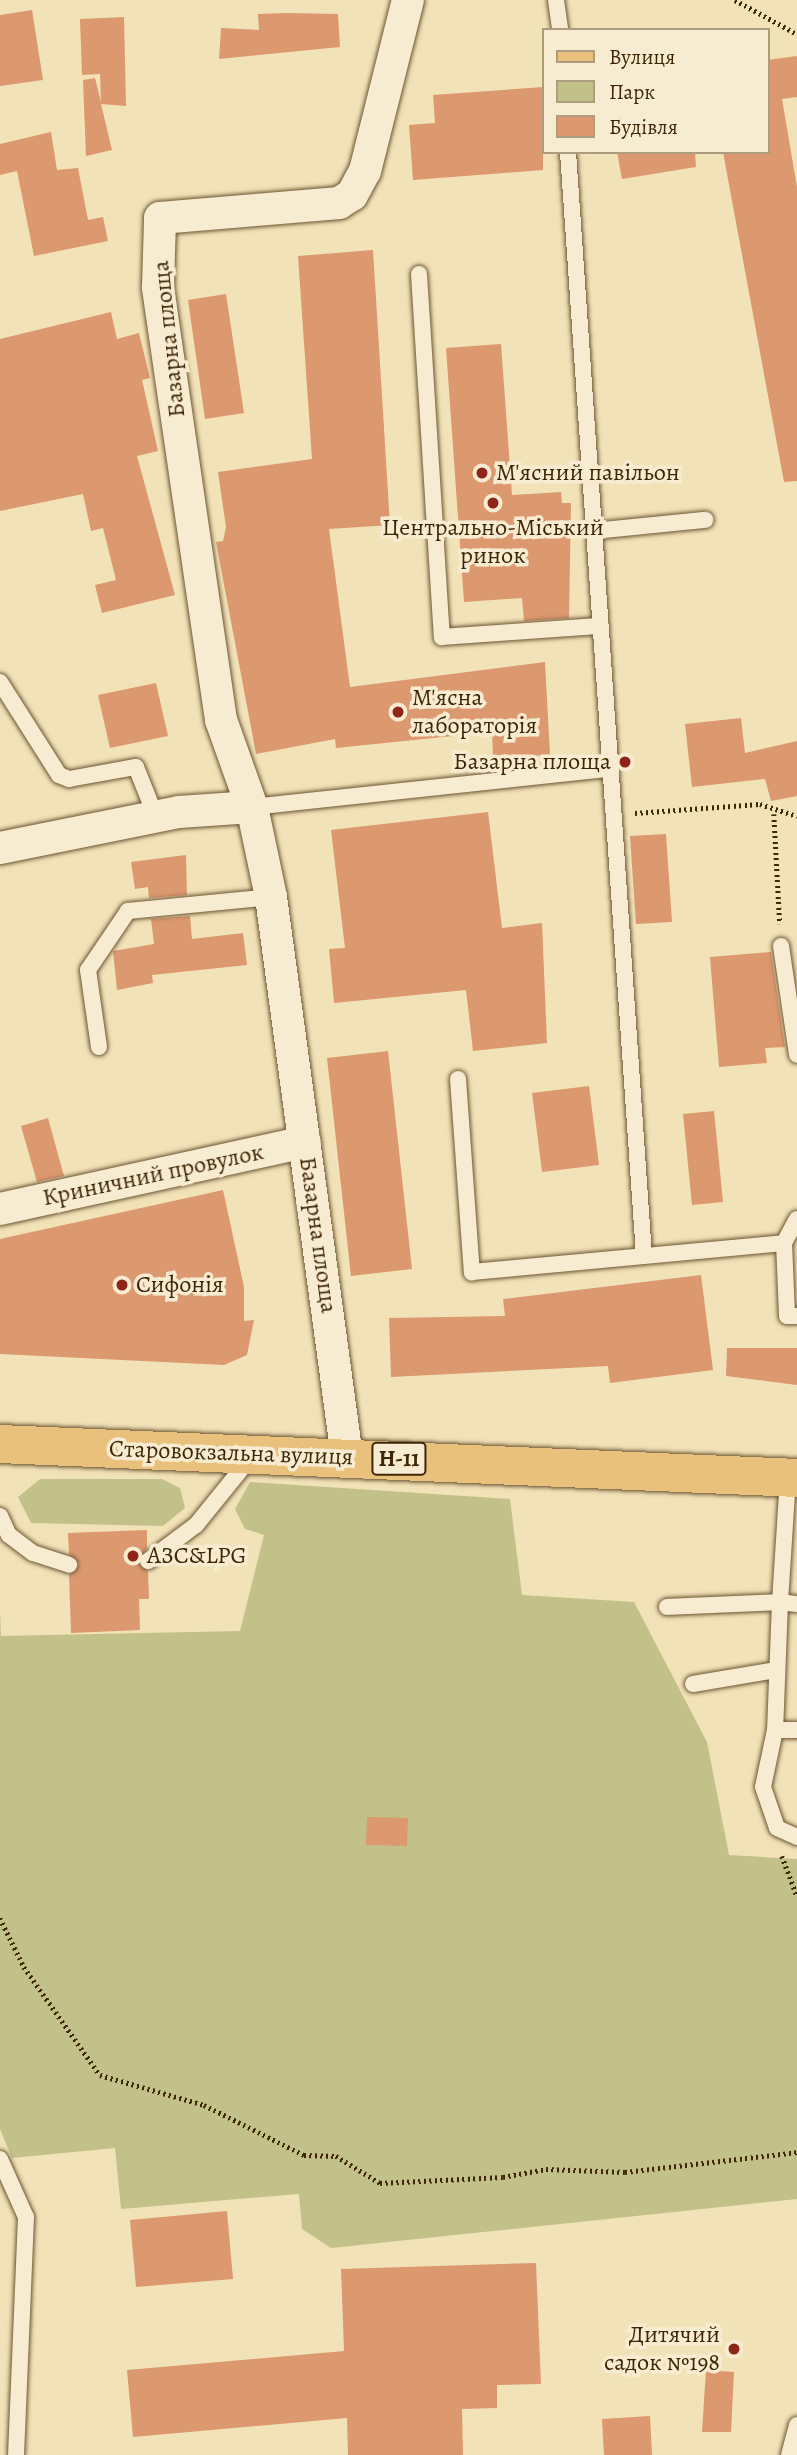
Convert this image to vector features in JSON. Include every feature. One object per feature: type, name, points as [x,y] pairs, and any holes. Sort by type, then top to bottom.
[{"type":"main road","name":"Старовокзальна вулиця","points":[[0,1444],[792,1478]]},
{"type":"street","name":"Базарна площа","points":[[347,1457],[271,897],[252,807],[221,720],[158,287],[160,218],[339,203],[352,195],[365,171],[408,0]]},
{"type":"street","points":[[0,848],[156,817],[252,807]]},
{"type":"street","name":"Криничний провулок","points":[[0,1209],[305,1142]]},
{"type":"lane","points":[[556,0],[560,28]]},
{"type":"lane","points":[[568,154],[601,626],[606,769],[644,1255]]},
{"type":"lane","points":[[419,274],[442,637],[601,626]]},
{"type":"lane","points":[[594,531],[705,520]]},
{"type":"lane","points":[[0,682],[59,775],[69,779],[136,767],[156,817]]},
{"type":"lane","points":[[252,807],[606,769]]},
{"type":"lane","points":[[99,1047],[88,970],[128,911],[271,897]]},
{"type":"lane","points":[[781,946],[797,1055]]},
{"type":"lane","points":[[458,1079],[472,1272],[783,1243]]},
{"type":"lane","points":[[797,1219],[783,1243],[787,1316],[797,1316]]},
{"type":"lane","points":[[148,1561],[196,1525],[254,1453]]},
{"type":"lane","points":[[792,1478],[789,1603],[777,1670],[775,1730],[763,1787],[777,1828],[797,1837]]},
{"type":"lane","points":[[0,1516],[9,1535],[33,1553],[69,1565]]},
{"type":"lane","points":[[667,1607],[789,1603]]},
{"type":"lane","points":[[693,1684],[777,1670]]},
{"type":"lane","points":[[775,1730],[797,1730]]},
{"type":"lane","points":[[0,2159],[26,2217],[16,2455]]},
{"type":"lane","points":[[789,2455],[797,2425]]},
{"type":"path","points":[[735,0],[797,34]]},
{"type":"path","points":[[610,815],[760,804],[775,813],[797,816]]},
{"type":"path","points":[[775,813],[781,946]]},
{"type":"path","points":[[777,1828],[783,1866],[797,1896]]},
{"type":"path","points":[[0,1918],[24,1968],[100,2075],[204,2105],[304,2155],[336,2157],[380,2183],[503,2178],[546,2169],[625,2172],[797,2152]]},
{"type":"green space","points":[[40,1479],[162,1479],[180,1488],[185,1508],[163,1526],[31,1523],[18,1497]]},
{"type":"green space","points":[[250,1482],[510,1499],[522,1595],[634,1602],[707,1742],[729,1855],[797,1859],[797,2199],[331,2248],[302,2229],[299,2194],[121,2209],[115,2148],[12,2158],[0,2129],[0,1613],[1,1636],[240,1631],[264,1535],[245,1529],[235,1509]]},
{"type":"building","points":[[32,10],[43,80],[0,86],[0,15]]},
{"type":"building","points":[[258,14],[338,14],[340,47],[219,59],[221,28],[259,30]]},
{"type":"building","points":[[124,17],[126,106],[101,104],[112,150],[86,156],[83,80],[95,78],[101,102],[100,74],[82,75],[80,19]]},
{"type":"building","points":[[797,56],[797,97],[782,99],[797,187],[797,481],[784,482],[723,154],[769,154],[769,60]]},
{"type":"building","points":[[542,87],[543,170],[413,180],[409,125],[435,123],[433,95]]},
{"type":"building","points":[[51,132],[57,170],[78,168],[88,220],[103,217],[108,241],[34,256],[17,171],[0,175],[0,144]]},
{"type":"building","points":[[617,154],[695,154],[696,167],[622,179]]},
{"type":"building","points":[[373,250],[390,525],[329,529],[350,687],[545,662],[550,755],[493,758],[492,732],[336,748],[335,739],[256,754],[216,542],[223,541],[226,527],[218,472],[312,459],[298,256]]},
{"type":"building","points":[[226,294],[244,413],[205,419],[188,300]]},
{"type":"building","points":[[111,312],[117,339],[139,333],[150,378],[142,380],[158,451],[137,456],[175,595],[102,613],[95,585],[116,580],[103,528],[91,531],[83,494],[0,511],[0,339]]},
{"type":"building","name":"М'ясний павільон","points":[[501,344],[512,495],[561,492],[562,503],[571,503],[569,618],[524,621],[522,598],[464,602],[446,348]]},
{"type":"building","points":[[156,683],[168,736],[110,748],[98,695]]},
{"type":"building","points":[[741,718],[745,753],[797,741],[797,796],[771,801],[765,779],[692,787],[685,724]]},
{"type":"building","points":[[488,812],[502,928],[542,923],[547,1043],[473,1051],[466,990],[334,1003],[329,949],[345,948],[331,830]]},
{"type":"building","points":[[666,834],[672,922],[636,924],[630,836]]},
{"type":"building","points":[[186,855],[187,895],[149,898],[148,887],[135,889],[131,862]]},
{"type":"building","points":[[190,916],[192,939],[243,933],[247,965],[152,975],[153,983],[117,990],[113,951],[154,944],[151,919]]},
{"type":"building","points":[[771,952],[785,1047],[765,1048],[767,1063],[719,1067],[710,957]]},
{"type":"building","points":[[388,1051],[412,1269],[351,1276],[327,1058]]},
{"type":"building","points":[[589,1086],[599,1165],[542,1172],[532,1093]]},
{"type":"building","points":[[714,1111],[723,1202],[692,1205],[683,1114]]},
{"type":"building","points":[[48,1118],[64,1176],[37,1182],[21,1126]]},
{"type":"building","name":"Сифонія","points":[[223,1190],[244,1287],[244,1321],[254,1320],[247,1355],[224,1365],[0,1354],[0,1239]]},
{"type":"building","points":[[701,1275],[713,1370],[610,1383],[608,1366],[391,1377],[389,1318],[505,1316],[503,1299]]},
{"type":"building","points":[[727,1348],[797,1348],[797,1385],[726,1376]]},
{"type":"building","points":[[147,1530],[147,1548],[138,1562],[148,1571],[149,1599],[139,1599],[140,1630],[71,1633],[69,1575],[79,1564],[69,1554],[68,1533]]},
{"type":"building","points":[[367,1817],[408,1818],[407,1846],[366,1845]]},
{"type":"building","points":[[227,2211],[233,2279],[136,2287],[130,2220]]},
{"type":"building","points":[[536,2263],[541,2384],[497,2385],[497,2408],[462,2409],[463,2455],[348,2455],[347,2418],[133,2437],[127,2370],[344,2351],[341,2269]]},
{"type":"building","points":[[706,2370],[734,2372],[731,2432],[702,2432]]},
{"type":"building","points":[[650,2416],[652,2455],[604,2455],[602,2419]]},
{"type":"place","name":"М'ясний павільон","points":[[482,473]]},
{"type":"place","name":"Центрально-Міський ринок","points":[[493,503]]},
{"type":"place","name":"М'ясна лабораторія","points":[[398,712]]},
{"type":"place","name":"Базарна площа","points":[[625,762]]},
{"type":"place","name":"Сифонія","points":[[122,1285]]},
{"type":"place","name":"АЗС&LPG","points":[[133,1556]]},
{"type":"place","name":"Дитячий садок №198","points":[[734,2349]]}]
